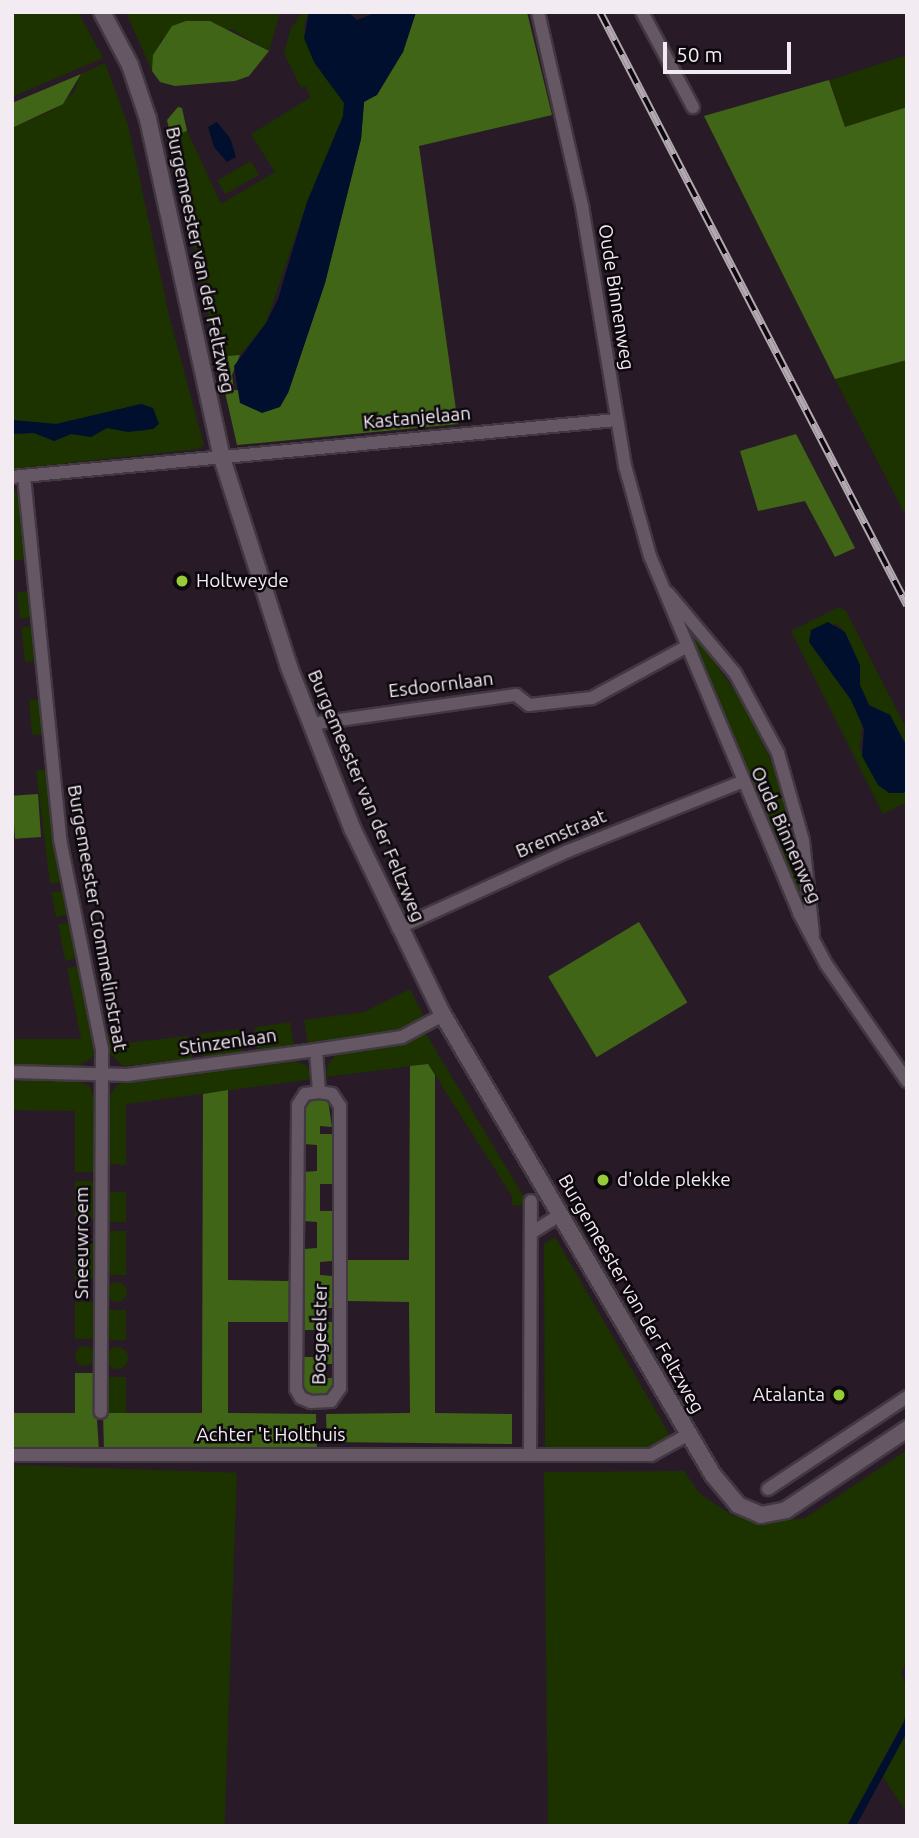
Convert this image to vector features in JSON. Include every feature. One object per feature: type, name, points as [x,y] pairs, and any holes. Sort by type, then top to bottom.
[{"type":"street","name":"Burgemeester van der Feltzweg","points":[[102,12],[130,65],[149,119],[221,455],[252,560],[311,724],[398,928],[443,1015],[689,1434],[738,1505],[770,1515],[786,1510],[907,1429]]},
{"type":"street","name":"Oude Binnenweg","points":[[538,12],[582,206],[616,420],[633,500],[661,585],[741,782],[814,944],[907,1081]]},
{"type":"street","points":[[642,12],[693,107]]},
{"type":"street","name":"Kastanjelaan","points":[[18,476],[616,420]]},
{"type":"street","name":"Burgemeester Crommelinstraat","points":[[18,476],[58,824],[99,1029],[101,1073]]},
{"type":"street","name":"Oude Binnenweg","points":[[661,585],[735,673],[778,752],[803,841],[814,944]]},
{"type":"street","name":"Esdoornlaan","points":[[311,724],[516,695],[529,705],[592,698],[686,647]]},
{"type":"street","name":"Bremstraat","points":[[398,928],[568,851],[741,782]]},
{"type":"street","name":"Stinzenlaan","points":[[12,1072],[139,1074],[402,1037],[443,1015]]},
{"type":"street","points":[[316,1050],[318,1093]]},
{"type":"street","name":"Sneeuwroem","points":[[101,1073],[101,1412]]},
{"type":"street","name":"Bosgeelster","points":[[318,1093],[332,1094],[340,1106],[340,1388],[331,1401],[311,1402],[301,1398],[296,1389],[298,1105],[304,1094],[318,1093]]},
{"type":"street","points":[[530,1455],[531,1201]]},
{"type":"street","points":[[531,1233],[560,1215]]},
{"type":"street","points":[[768,1489],[907,1396]]},
{"type":"street","name":"Achter 't Holthuis","points":[[12,1455],[651,1455],[689,1434]]},
{"type":"green space","points":[[12,12],[78,12],[103,58],[12,97]]},
{"type":"green space","points":[[126,12],[280,12],[269,51],[231,29],[161,39],[152,71]]},
{"type":"green space","points":[[303,12],[309,12],[304,24],[314,62],[344,103],[343,116],[307,202],[266,323],[240,355],[217,357],[171,137],[187,131],[221,204],[275,172],[251,134],[311,97],[305,86],[301,88],[284,53],[291,28]]},
{"type":"green space","points":[[416,12],[527,12],[552,115],[419,146],[458,424],[237,445],[217,357],[240,355],[232,375],[234,390],[288,393],[325,283],[361,139],[364,102],[403,52]]},
{"type":"green space","points":[[186,21],[210,21],[269,51],[249,76],[235,81],[175,86],[160,82],[152,71],[153,55],[172,26]]},
{"type":"green space","points":[[907,55],[907,107],[845,127],[830,80]]},
{"type":"green space","points":[[105,63],[128,125],[170,320],[204,445],[198,449],[12,469],[12,434],[34,433],[54,441],[71,434],[91,437],[107,428],[146,431],[153,408],[141,404],[56,424],[12,420],[12,128],[51,111],[74,92],[81,74]]},
{"type":"green space","points":[[81,74],[63,104],[12,128],[12,103]]},
{"type":"green space","points":[[829,80],[845,127],[907,107],[907,360],[835,379],[704,116]]},
{"type":"green space","points":[[178,107],[182,108],[187,131],[171,137],[167,120]]},
{"type":"green space","points":[[251,161],[259,175],[225,194],[217,180]]},
{"type":"green space","points":[[907,360],[907,518],[835,379]]},
{"type":"green space","points":[[796,434],[855,548],[835,557],[805,501],[758,511],[740,451]]},
{"type":"green space","points":[[12,484],[21,502],[26,559],[14,561]]},
{"type":"green space","points":[[29,591],[32,618],[20,619],[17,592]]},
{"type":"green space","points":[[839,607],[846,611],[907,730],[907,747],[890,715],[869,705],[860,685],[860,665],[841,627],[836,624],[811,630],[809,642],[848,692],[862,722],[860,749],[878,785],[907,791],[907,802],[883,814],[791,631]]},
{"type":"green space","points":[[33,626],[37,661],[25,662],[21,627]]},
{"type":"green space","points":[[689,626],[743,703],[773,764],[790,816],[803,902],[686,628]]},
{"type":"green space","points":[[41,699],[44,734],[32,735],[29,700]]},
{"type":"green space","points":[[48,769],[62,882],[50,884],[36,770]]},
{"type":"green space","points":[[38,794],[41,837],[15,839],[12,796]]},
{"type":"green space","points":[[64,890],[69,915],[56,917],[51,892]]},
{"type":"green space","points":[[71,922],[78,958],[65,961],[58,924]]},
{"type":"green space","points":[[639,922],[687,1003],[597,1057],[548,977]]},
{"type":"green space","points":[[79,966],[96,1046],[93,1057],[79,1066],[12,1066],[12,1039],[81,1039],[67,968]]},
{"type":"green space","points":[[410,989],[423,1015],[416,1022],[397,1032],[308,1044],[304,1020],[364,1012]]},
{"type":"green space","points":[[290,1022],[294,1046],[258,1051],[254,1028]]},
{"type":"green space","points":[[240,1029],[243,1052],[202,1057],[199,1034]]},
{"type":"green space","points":[[426,1034],[524,1197],[524,1205],[512,1205],[512,1196],[428,1064],[326,1077],[328,1064],[337,1054],[399,1046]]},
{"type":"green space","points":[[112,1035],[126,1043],[188,1036],[193,1059],[123,1066],[110,1053],[106,1036]]},
{"type":"green space","points":[[294,1060],[307,1066],[312,1079],[126,1104],[126,1165],[108,1164],[108,1098],[118,1084]]},
{"type":"green space","points":[[428,1064],[435,1075],[435,1413],[512,1414],[512,1444],[327,1442],[326,1414],[410,1413],[409,1302],[348,1301],[348,1260],[409,1260],[410,1066]]},
{"type":"green space","points":[[12,1081],[78,1081],[90,1087],[95,1100],[94,1172],[75,1172],[75,1111],[12,1110]]},
{"type":"green space","points":[[228,1090],[228,1280],[289,1281],[289,1322],[228,1322],[228,1413],[316,1414],[317,1451],[104,1451],[103,1413],[202,1413],[203,1094]]},
{"type":"green space","points":[[310,1100],[328,1100],[332,1127],[320,1126],[320,1134],[332,1134],[332,1184],[320,1184],[320,1211],[332,1211],[332,1261],[320,1262],[320,1275],[332,1276],[332,1308],[319,1308],[319,1322],[332,1322],[332,1364],[320,1364],[320,1378],[332,1378],[332,1388],[328,1394],[311,1395],[304,1388],[304,1357],[317,1357],[317,1330],[304,1330],[304,1249],[317,1248],[317,1222],[304,1221],[304,1172],[317,1171],[317,1145],[304,1144],[304,1106]]},
{"type":"green space","points":[[75,1181],[94,1181],[94,1219],[75,1219]]},
{"type":"green space","points":[[108,1192],[126,1192],[126,1222],[108,1222]]},
{"type":"green space","points":[[108,1231],[126,1231],[126,1275],[108,1275]]},
{"type":"green space","points":[[555,1237],[672,1439],[657,1449],[545,1451],[544,1244]]},
{"type":"green space","points":[[75,1243],[94,1243],[94,1279],[75,1279]]},
{"type":"green space","points":[[117,1282],[124,1285],[127,1292],[124,1299],[117,1302],[110,1299],[107,1292],[110,1285]]},
{"type":"green space","points":[[75,1302],[94,1302],[94,1339],[75,1339]]},
{"type":"green space","points":[[108,1310],[126,1310],[126,1340],[108,1340]]},
{"type":"green space","points":[[85,1346],[92,1349],[95,1356],[92,1363],[85,1366],[78,1363],[75,1356],[78,1349]]},
{"type":"green space","points":[[117,1347],[125,1350],[128,1358],[125,1366],[117,1369],[109,1366],[106,1358],[109,1350]]},
{"type":"green space","points":[[75,1373],[94,1373],[99,1451],[12,1451],[12,1413],[75,1413]]},
{"type":"green space","points":[[108,1377],[126,1377],[126,1413],[103,1413],[107,1411]]},
{"type":"green space","points":[[907,1450],[907,1661],[901,1673],[907,1689],[905,1719],[847,1826],[548,1826],[544,1472],[684,1471],[699,1493],[733,1516],[779,1521],[805,1518]]},
{"type":"green space","points":[[12,1465],[237,1473],[225,1826],[12,1826]]},
{"type":"green space","points":[[907,1732],[907,1813],[883,1777]]},
{"type":"water","points":[[309,12],[348,12],[357,20],[377,12],[416,12],[403,52],[377,95],[364,102],[361,139],[325,283],[288,393],[280,407],[262,413],[240,403],[234,366],[266,323],[278,299],[307,202],[343,116],[344,103],[314,62],[304,38]]},
{"type":"water","points":[[217,122],[230,138],[236,157],[227,162],[214,147],[208,127]]},
{"type":"water","points":[[141,404],[153,408],[159,424],[153,429],[128,432],[107,428],[91,437],[71,434],[54,441],[34,433],[12,434],[12,420],[56,424]]},
{"type":"water","points":[[828,622],[845,632],[860,665],[860,685],[869,705],[890,715],[907,747],[907,791],[903,793],[889,793],[878,785],[862,756],[864,729],[851,700],[809,642],[811,630]]},
{"type":"water","points":[[907,1705],[907,1732],[856,1826],[847,1826],[904,1722]]},
{"type":"railway","points":[[600,12],[907,605]]},
{"type":"place","name":"Holtweyde","points":[[182,581]]},
{"type":"place","name":"d'olde plekke","points":[[603,1180]]},
{"type":"place","name":"Atalanta","points":[[839,1395]]}]
